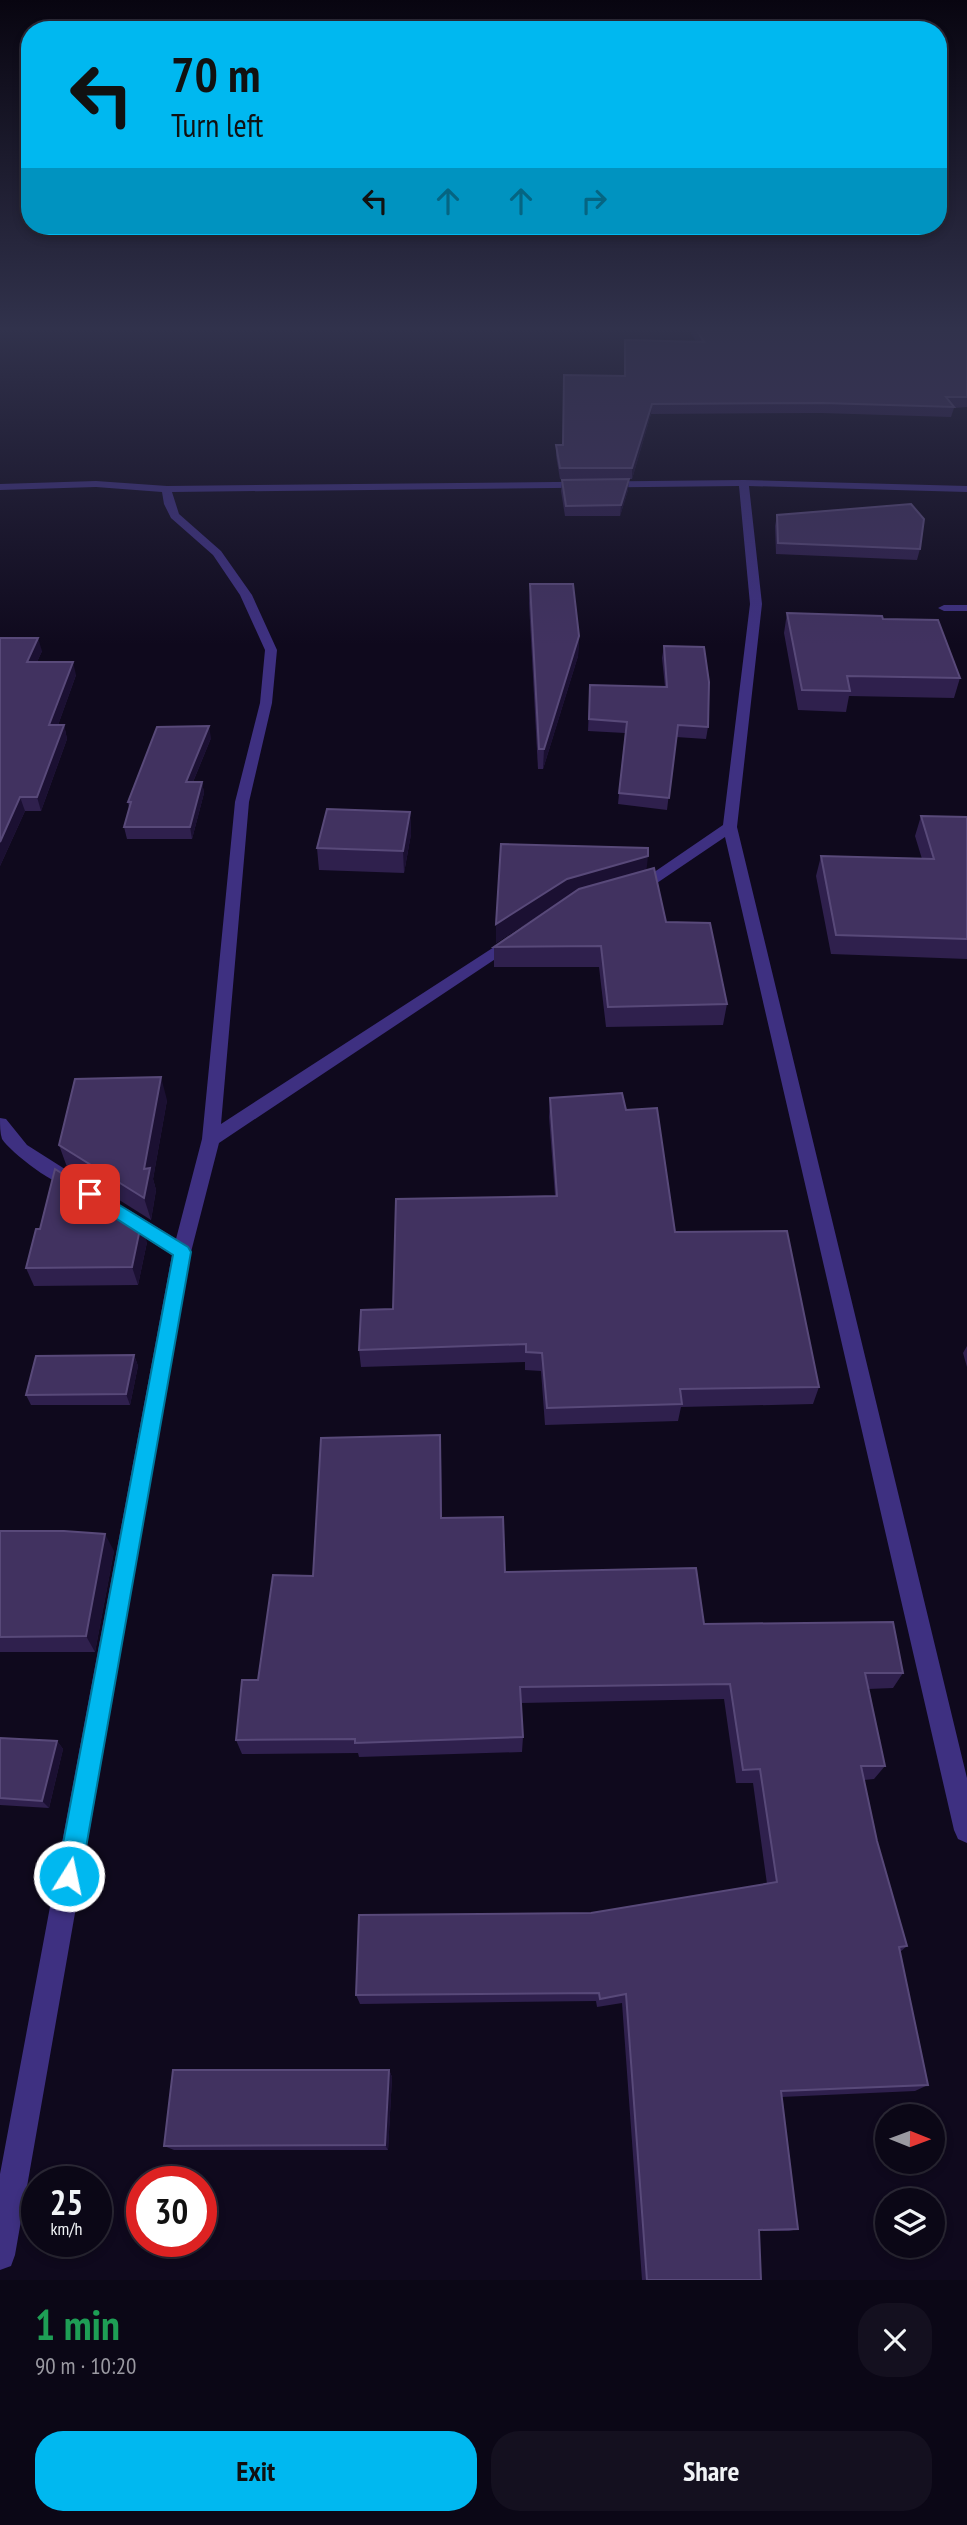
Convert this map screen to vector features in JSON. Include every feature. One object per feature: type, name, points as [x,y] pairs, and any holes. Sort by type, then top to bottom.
[{"type":"street","points":[[744,483],[756,604],[730,827],[967,1830]]},
{"type":"street","points":[[0,488],[96,484],[167,489],[744,483],[967,489]]},
{"type":"street","points":[[0,2255],[182,1252],[211,1139],[242,802],[267,704],[271,650],[246,595],[216,553],[175,516],[169,504],[167,489]]},
{"type":"street","points":[[944,608],[967,608]]},
{"type":"street","points":[[622,891],[652,880],[730,827]]},
{"type":"street","points":[[211,1139],[526,933]]},
{"type":"street","points":[[0,1124],[21,1150],[90,1194]]},
{"type":"street","points":[[113,1208],[182,1252]]},
{"type":"building","points":[[563,432],[643,432],[632,468],[560,468],[556,445],[563,445]]},
{"type":"building","points":[[629,479],[621,505],[566,506],[562,480]]},
{"type":"building","points":[[911,504],[924,519],[920,549],[778,543],[777,515]]},
{"type":"building","points":[[530,584],[573,584],[579,636],[544,749],[539,749]]},
{"type":"building","points":[[787,613],[938,620],[960,678],[847,676],[850,691],[802,690]]},
{"type":"building","points":[[0,638],[38,638],[27,662],[73,662],[49,725],[64,725],[37,797],[20,797],[0,842]]},
{"type":"building","points":[[664,646],[704,647],[709,682],[708,727],[678,725],[669,798],[619,793],[627,722],[589,719],[590,685],[667,687]]},
{"type":"building","points":[[209,726],[186,782],[202,782],[190,827],[124,827],[131,802],[128,802],[157,727]]},
{"type":"building","points":[[327,809],[410,812],[403,851],[317,848]]},
{"type":"building","points":[[921,816],[967,817],[967,939],[836,935],[821,856],[934,859]]},
{"type":"building","points":[[501,844],[648,848],[648,856],[567,879],[496,924]]},
{"type":"building","points":[[654,868],[666,922],[710,923],[727,1004],[608,1007],[601,946],[494,947],[579,889]]},
{"type":"building","points":[[161,1077],[144,1169],[150,1168],[144,1198],[59,1145],[75,1079]]},
{"type":"building","points":[[622,1093],[626,1110],[657,1108],[675,1232],[787,1231],[819,1387],[680,1389],[682,1404],[547,1408],[542,1353],[526,1352],[526,1344],[359,1350],[361,1310],[393,1309],[396,1199],[557,1196],[550,1098]]},
{"type":"building","points":[[55,1169],[141,1224],[132,1267],[26,1268],[36,1229],[40,1229]]},
{"type":"building","points":[[134,1355],[126,1394],[26,1395],[36,1356]]},
{"type":"building","points":[[440,1435],[441,1518],[503,1517],[505,1572],[696,1568],[704,1624],[893,1622],[903,1673],[865,1673],[885,1766],[861,1766],[877,1841],[907,1946],[899,1947],[928,2085],[781,2091],[798,2229],[759,2230],[761,2280],[647,2280],[626,1994],[600,1999],[599,1993],[356,1995],[359,1915],[591,1913],[777,1882],[760,1769],[743,1770],[730,1684],[520,1687],[523,1737],[355,1743],[355,1739],[236,1740],[242,1680],[258,1680],[273,1575],[313,1576],[321,1438]]},
{"type":"building","points":[[0,1531],[105,1534],[86,1636],[0,1637]]},
{"type":"building","points":[[0,1738],[57,1741],[42,1801],[0,1798]]},
{"type":"building","points":[[173,2070],[389,2070],[385,2145],[164,2146]]},
{"type":"route","points":[[69,1876],[182,1252],[90,1194]]}]
